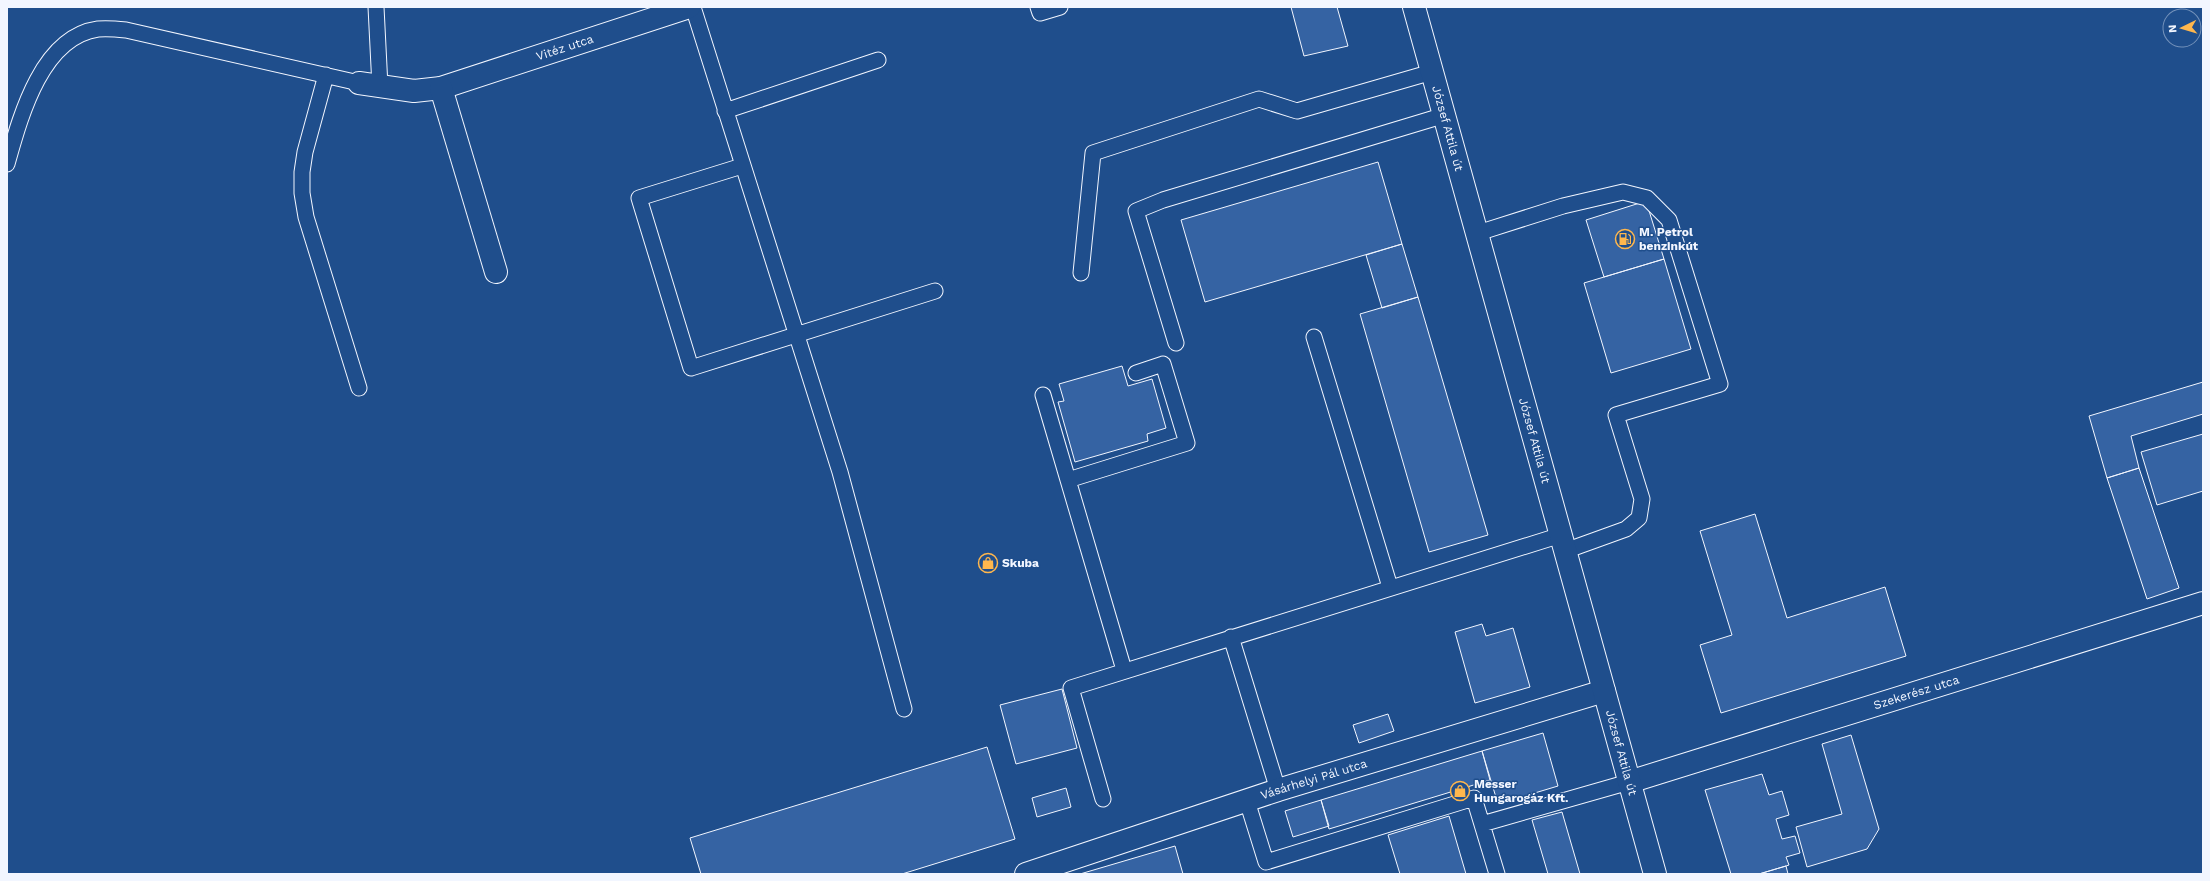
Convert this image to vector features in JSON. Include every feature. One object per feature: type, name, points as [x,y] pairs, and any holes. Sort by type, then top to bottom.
[{"type":"street","name":"Vitéz utca","points":[[359,83],[380,88],[414,91],[441,88],[689,7]]},
{"type":"street","name":"József Attila út","points":[[1414,7],[1655,874]]},
{"type":"street","points":[[441,88],[496,272]]},
{"type":"street","name":"Szekerész utca","points":[[1629,782],[2203,603]]},
{"type":"street","name":"Vásárhelyi Pál utca","points":[[1026,874],[1278,790],[1604,691]]},
{"type":"lane","points":[[376,7],[380,88]]},
{"type":"lane","points":[[693,7],[742,166],[840,472],[904,709]]},
{"type":"lane","points":[[1038,7],[1040,13],[1060,7]]},
{"type":"lane","points":[[7,164],[20,117],[36,83],[51,57],[83,33],[98,29],[126,30],[359,83]]},
{"type":"lane","points":[[725,111],[878,60]]},
{"type":"lane","points":[[1081,273],[1092,153],[1259,99],[1297,111],[1432,72]]},
{"type":"lane","points":[[326,75],[305,152],[302,193],[306,217],[359,388]]},
{"type":"lane","points":[[1176,343],[1136,211],[1163,200],[1445,115]]},
{"type":"lane","points":[[742,166],[639,198],[692,368],[935,291]]},
{"type":"lane","points":[[1103,799],[1071,688],[1390,587],[1563,543],[1626,529],[1639,518],[1642,499],[1616,415],[1720,384],[1669,220],[1647,198],[1624,192],[1563,206],[1478,233]]},
{"type":"lane","points":[[1314,337],[1390,587]]},
{"type":"lane","points":[[1068,480],[1187,443],[1163,364],[1136,373]]},
{"type":"lane","points":[[1043,395],[1124,670]]},
{"type":"lane","points":[[1231,637],[1278,790]]},
{"type":"lane","points":[[1482,824],[1629,782]]},
{"type":"lane","points":[[1247,801],[1266,862],[1474,798],[1497,874]]},
{"type":"building","points":[[1291,7],[1337,7],[1348,46],[1304,56]]},
{"type":"building","points":[[1378,162],[1402,244],[1205,302],[1181,220]]},
{"type":"building","name":"M. Petrol benzinkút","points":[[1646,201],[1664,259],[1604,277],[1586,220]]},
{"type":"building","points":[[1402,244],[1418,297],[1382,308],[1366,255]]},
{"type":"building","points":[[1664,259],[1691,349],[1611,373],[1584,283]]},
{"type":"building","points":[[1418,297],[1488,535],[1429,552],[1360,314]]},
{"type":"building","points":[[1122,366],[1128,386],[1152,379],[1166,428],[1147,434],[1148,441],[1075,462],[1058,402],[1064,401],[1059,384]]},
{"type":"building","points":[[2203,382],[2203,414],[2131,436],[2139,468],[2107,478],[2089,416]]},
{"type":"building","points":[[2203,434],[2203,491],[2157,505],[2141,452]]},
{"type":"building","points":[[2139,468],[2179,588],[2147,599],[2107,478]]},
{"type":"building","points":[[1755,514],[1787,618],[1885,587],[1906,656],[1721,713],[1700,645],[1732,635],[1700,531]]},
{"type":"building","points":[[1482,624],[1486,636],[1513,628],[1530,687],[1475,703],[1455,632]]},
{"type":"building","points":[[1062,689],[1077,748],[1016,764],[1000,705]]},
{"type":"building","points":[[1388,714],[1394,731],[1359,743],[1353,725]]},
{"type":"building","points":[[1543,733],[1558,786],[1498,804],[1482,751]]},
{"type":"building","points":[[1851,735],[1879,829],[1867,849],[1807,867],[1796,827],[1842,814],[1822,744]]},
{"type":"building","points":[[987,747],[1015,839],[902,874],[701,874],[690,838]]},
{"type":"building","points":[[1482,751],[1490,780],[1329,829],[1321,800]]},
{"type":"building","points":[[1762,774],[1769,795],[1782,791],[1789,815],[1776,819],[1782,839],[1795,836],[1800,853],[1786,857],[1789,865],[1786,866],[1759,874],[1731,874],[1705,790]]},
{"type":"building","points":[[1066,788],[1071,807],[1037,817],[1032,798]]},
{"type":"building","points":[[1321,800],[1329,826],[1293,837],[1285,811]]},
{"type":"building","points":[[1562,812],[1580,874],[1548,874],[1532,820]]},
{"type":"building","points":[[1449,816],[1466,874],[1400,874],[1388,835]]},
{"type":"building","points":[[1175,846],[1183,874],[1080,874]]},
{"type":"building","points":[[1786,866],[1788,874],[1759,874]]},
{"type":"place","name":"M. Petrol benzinkút","points":[[1625,239]]},
{"type":"place","name":"Skuba","points":[[988,563]]},
{"type":"place","name":"Messer Hungarogáz Kft.","points":[[1460,791]]}]
